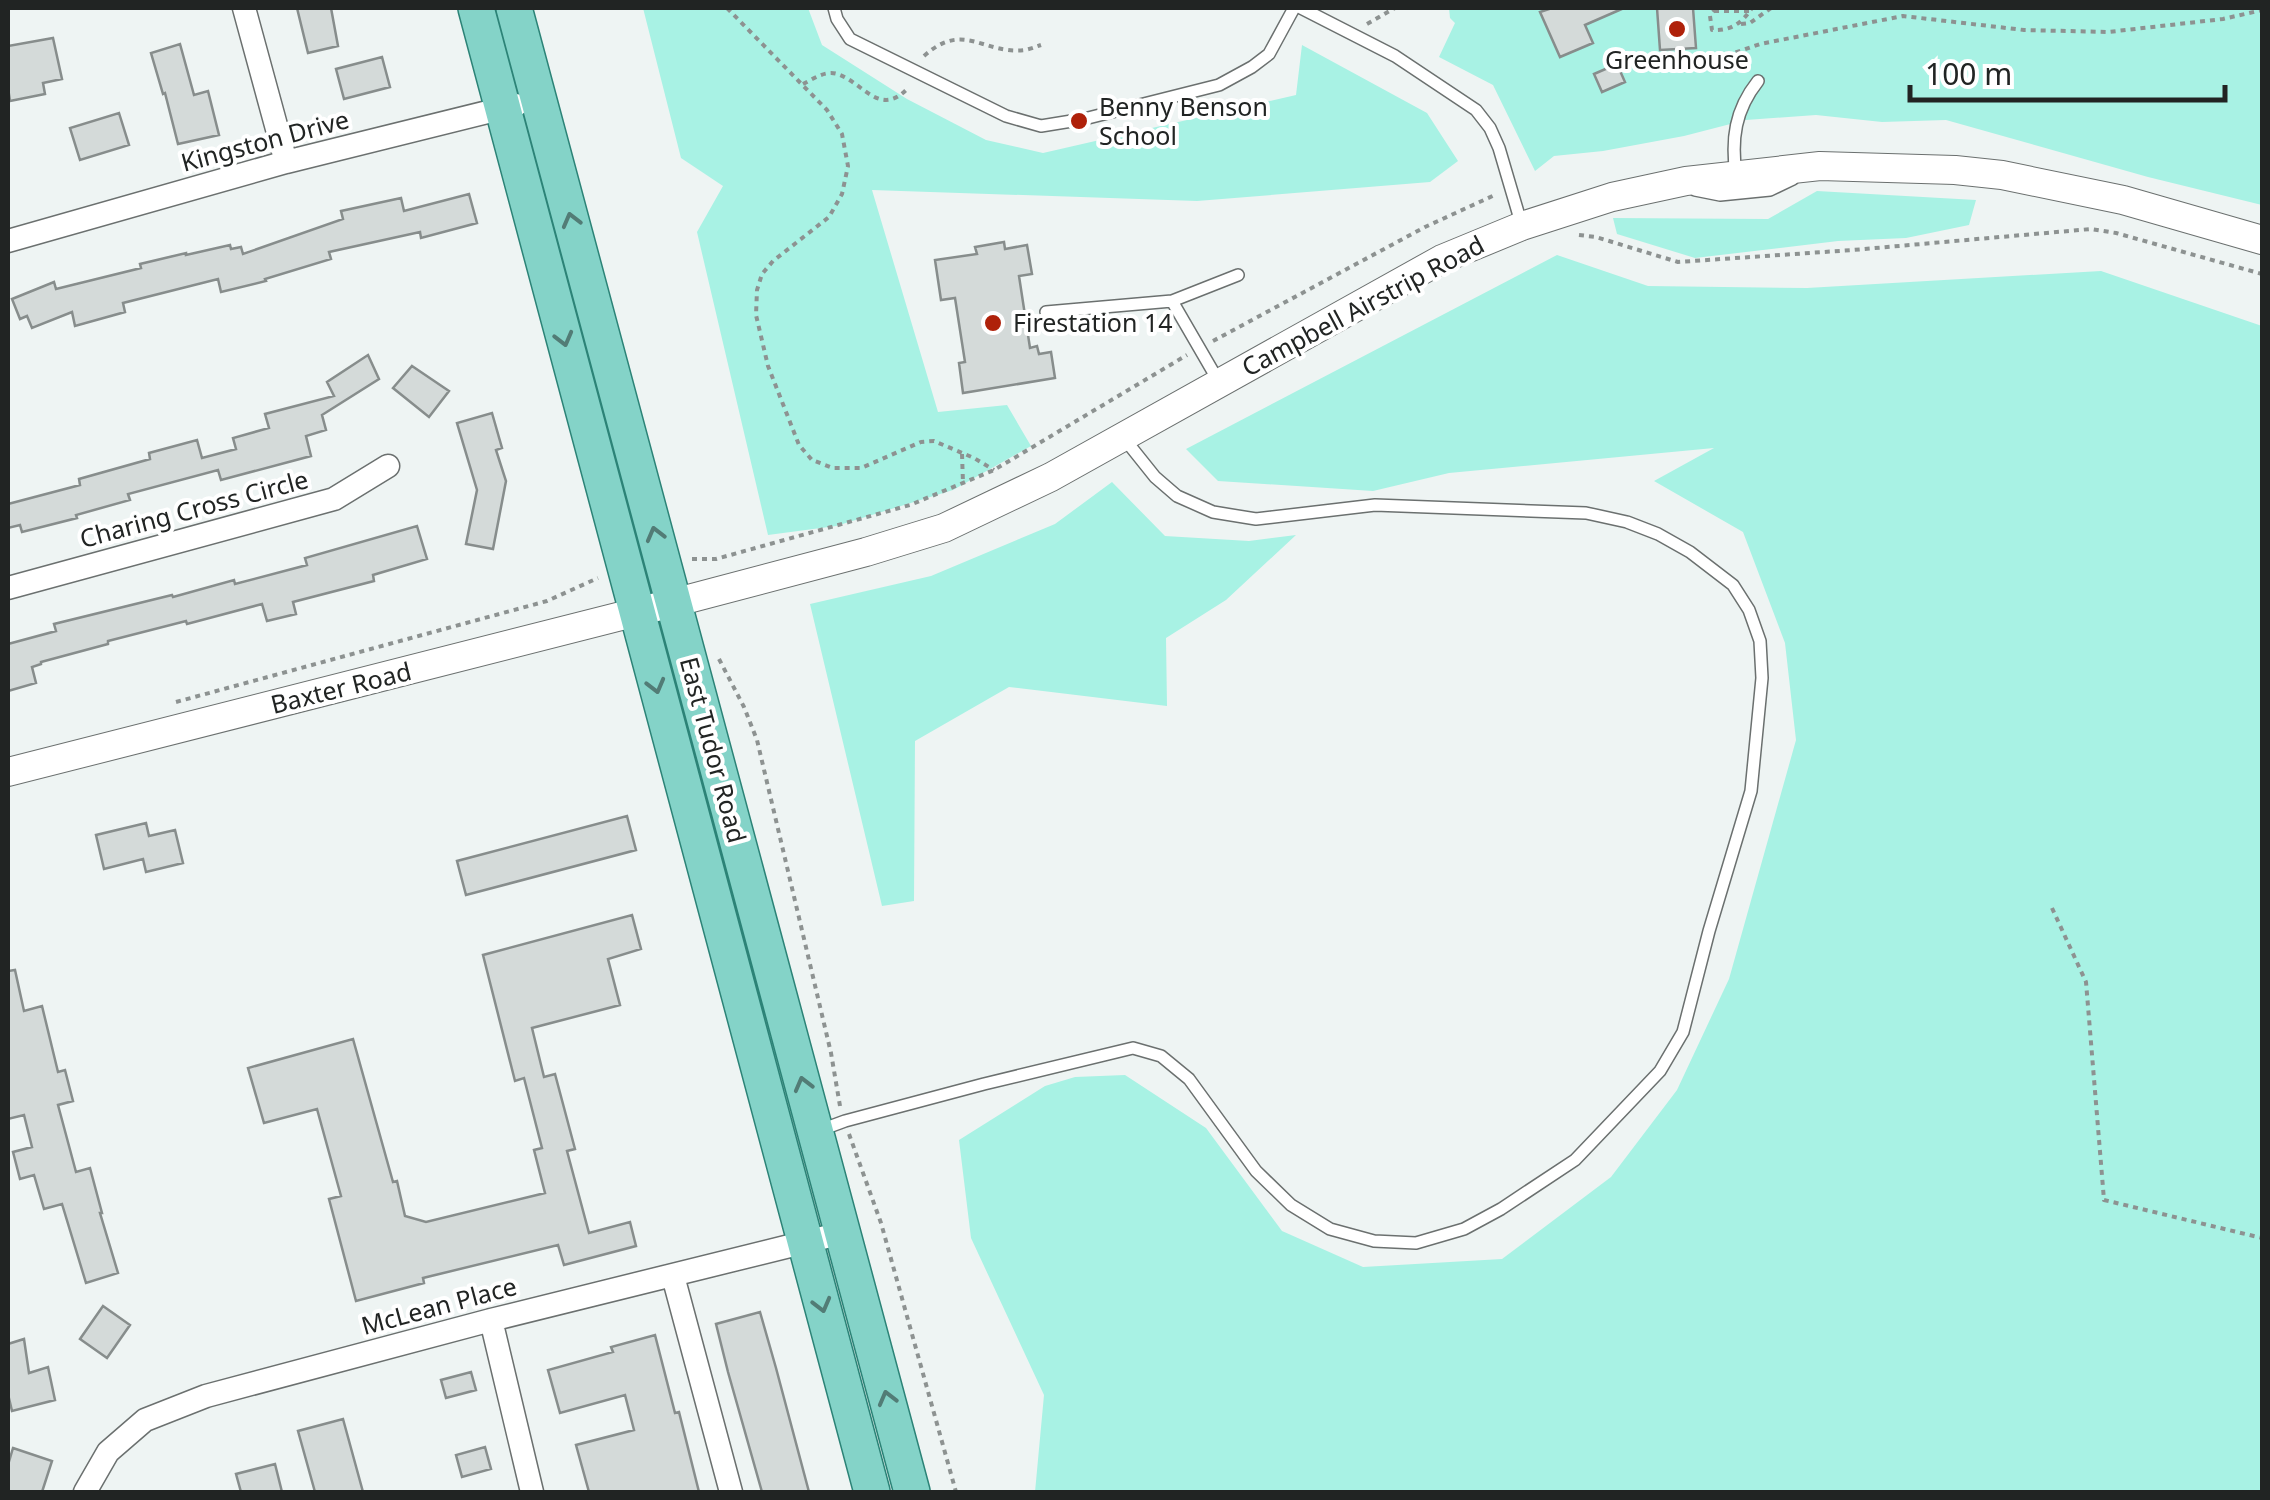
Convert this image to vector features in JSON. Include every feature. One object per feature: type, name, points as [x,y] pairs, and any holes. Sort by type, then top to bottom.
[{"type":"main road","name":"East Tudor Road","points":[[476,8],[872,1492]]},
{"type":"main road","name":"East Tudor Road","points":[[514,8],[674,603],[830,1126],[842,1233],[912,1492]]},
{"type":"street","points":[[244,8],[286,162]]},
{"type":"street","name":"Kingston Drive","points":[[8,242],[286,162],[538,99]]},
{"type":"street","name":"Campbell Airstrip Road","points":[[674,603],[944,528],[1051,477],[1442,258],[1522,226],[1612,197],[1666,185],[1820,166],[1956,170],[2002,175],[2123,200],[2262,240]]},
{"type":"street","name":"Charing Cross Circle","points":[[8,588],[334,499],[388,466]]},
{"type":"street","name":"Baxter Road","points":[[8,772],[674,603]]},
{"type":"street","name":"McLean Place","points":[[85,1492],[108,1452],[145,1420],[206,1396],[842,1233]]},
{"type":"street","points":[[673,1276],[731,1492]]},
{"type":"street","points":[[491,1320],[532,1492]]},
{"type":"lane","points":[[834,8],[850,40],[1006,116],[1040,126],[1102,115],[1219,85],[1269,54],[1298,8],[1409,64],[1476,110],[1490,128],[1522,226]]},
{"type":"lane","points":[[1736,175],[1734,135],[1741,106],[1758,81]]},
{"type":"lane","points":[[1666,185],[1720,195],[1770,190],[1820,166]]},
{"type":"lane","points":[[1046,312],[1172,301],[1238,275]]},
{"type":"lane","points":[[1172,301],[1220,382]]},
{"type":"lane","points":[[778,1142],[984,1084],[1133,1048],[1161,1056],[1188,1078],[1256,1171],[1291,1205],[1330,1229],[1374,1241],[1416,1244],[1464,1229],[1575,1160],[1660,1071],[1683,1032],[1751,791],[1762,678],[1760,641],[1749,610],[1733,585],[1690,552],[1658,534],[1586,513],[1375,504],[1256,518],[1213,512],[1178,496],[1155,477],[1123,437]]},
{"type":"path","points":[[727,8],[827,110],[842,134],[848,166],[842,194],[829,217],[773,262],[762,274],[757,290],[756,315],[768,366],[800,445],[812,460],[833,468],[862,468],[921,442],[942,443],[994,470]]},
{"type":"path","points":[[1354,33],[1395,8]]},
{"type":"path","points":[[1751,9],[1715,9],[1710,16],[1712,30],[1750,23],[1771,8]]},
{"type":"path","points":[[1739,25],[1751,9]]},
{"type":"path","points":[[1668,68],[1760,44],[1903,16],[2024,30],[2108,32],[2262,10]]},
{"type":"path","points":[[682,555],[716,559],[910,505],[994,470],[1199,348],[1425,227],[1511,189]]},
{"type":"path","points":[[1578,235],[1678,262],[2091,229],[2262,274]]},
{"type":"path","points":[[962,454],[963,483]]},
{"type":"path","points":[[166,705],[547,600],[604,574]]},
{"type":"path","points":[[719,660],[757,740],[831,1053],[830,1126],[880,1223],[956,1492]]},
{"type":"path","points":[[2052,908],[2086,982],[2104,1200],[2262,1238]]},
{"type":"green space","points":[[643,8],[808,8],[822,45],[907,99],[986,140],[1043,153],[1296,95],[1302,45],[1427,113],[1458,161],[1430,182],[1197,201],[872,190],[938,412],[1007,405],[1031,446],[953,490],[836,526],[768,535],[697,232],[723,186],[681,158]]},
{"type":"green space","points":[[1449,8],[2262,8],[2262,205],[1946,120],[1882,122],[1816,115],[1746,120],[1684,136],[1554,156],[1535,171],[1493,85],[1439,57],[1455,23]]},
{"type":"green space","points":[[1817,191],[1976,200],[1969,225],[1906,238],[1838,241],[1695,258],[1617,234],[1613,218],[1768,219]]},
{"type":"green space","points":[[1557,255],[1648,286],[1807,288],[2101,271],[2262,326],[2262,1492],[1035,1492],[1044,1395],[971,1238],[959,1140],[1045,1086],[1075,1077],[1125,1075],[1206,1128],[1282,1231],[1363,1267],[1502,1259],[1611,1177],[1677,1090],[1729,979],[1796,740],[1785,643],[1743,532],[1654,481],[1714,448],[1449,473],[1373,491],[1218,481],[1186,449]]},
{"type":"green space","points":[[1112,482],[1165,536],[1249,541],[1296,535],[1226,600],[1166,638],[1167,706],[1009,687],[915,741],[914,901],[882,906],[810,604],[931,576],[1055,524]]},
{"type":"building","points":[[297,8],[331,8],[338,46],[308,53]]},
{"type":"building","points":[[1552,8],[1624,8],[1585,25],[1593,43],[1560,57],[1540,12]]},
{"type":"building","name":"Greenhouse","points":[[1657,8],[1693,8],[1696,48],[1660,50]]},
{"type":"building","points":[[53,38],[62,79],[43,83],[45,94],[10,101],[8,46]]},
{"type":"building","points":[[180,44],[194,95],[208,91],[219,135],[178,144],[151,53]]},
{"type":"building","points":[[382,57],[390,87],[344,99],[336,69]]},
{"type":"building","points":[[1617,64],[1625,82],[1602,92],[1594,74]]},
{"type":"building","points":[[119,113],[129,145],[80,160],[70,128]]},
{"type":"building","points":[[469,194],[477,223],[421,238],[420,232],[329,252],[331,259],[221,292],[218,279],[123,303],[125,312],[75,326],[72,312],[32,328],[27,316],[20,319],[12,299],[54,282],[56,289],[186,253],[230,245],[231,249],[241,247],[243,254],[343,219],[341,211],[401,198],[404,211]]},
{"type":"building","name":"Firestation 14","points":[[1004,242],[1005,249],[1027,245],[1032,274],[1019,276],[1030,348],[1037,346],[1039,354],[1051,352],[1055,378],[963,393],[959,363],[965,362],[955,298],[941,300],[935,260],[977,254],[975,247]]},
{"type":"building","points":[[368,355],[379,379],[322,415],[326,430],[306,436],[311,456],[221,480],[218,470],[128,494],[130,500],[76,515],[77,518],[22,532],[20,525],[8,528],[8,504],[80,485],[79,479],[150,459],[149,453],[197,440],[202,458],[236,449],[233,438],[269,428],[265,414],[334,396],[327,382]]},
{"type":"building","points":[[412,366],[449,391],[429,417],[393,388]]},
{"type":"building","points":[[492,413],[502,448],[496,450],[506,481],[493,549],[466,544],[477,490],[457,423]]},
{"type":"building","points":[[417,526],[427,559],[373,575],[374,581],[293,602],[296,614],[267,621],[262,604],[108,641],[41,662],[32,667],[36,683],[8,691],[8,644],[56,631],[54,624],[307,565],[305,558]]},
{"type":"building","points":[[627,816],[636,850],[466,895],[457,861]]},
{"type":"building","points":[[146,823],[149,836],[175,830],[183,863],[146,872],[143,859],[104,869],[96,835]]},
{"type":"building","points":[[632,915],[641,949],[608,959],[620,1005],[532,1028],[544,1077],[555,1074],[575,1149],[567,1151],[589,1233],[630,1222],[636,1246],[564,1265],[558,1245],[423,1278],[424,1283],[356,1301],[329,1199],[341,1196],[317,1109],[264,1123],[248,1068],[353,1039],[405,1216],[426,1222],[545,1193],[534,1150],[542,1148],[524,1078],[515,1081],[483,955]]},
{"type":"building","points":[[15,970],[24,1011],[42,1006],[58,1072],[65,1070],[73,1101],[58,1105],[76,1172],[90,1168],[118,1273],[86,1283],[62,1204],[44,1209],[34,1175],[20,1179],[13,1152],[32,1147],[24,1115],[8,1119],[8,971]]},
{"type":"building","points":[[103,1306],[130,1325],[107,1358],[80,1339]]},
{"type":"building","points":[[760,1312],[809,1492],[762,1492],[728,1372],[716,1324]]},
{"type":"building","points":[[655,1335],[699,1492],[589,1492],[576,1445],[634,1430],[625,1395],[560,1413],[548,1370],[613,1352],[611,1347]]},
{"type":"building","points":[[24,1339],[29,1373],[48,1367],[55,1400],[12,1411],[8,1344]]},
{"type":"building","points":[[471,1372],[476,1390],[446,1398],[441,1380]]},
{"type":"building","points":[[343,1419],[363,1492],[315,1492],[298,1431]]},
{"type":"building","points":[[485,1447],[491,1469],[462,1477],[456,1455]]},
{"type":"building","points":[[13,1448],[52,1461],[42,1492],[8,1492],[8,1465]]},
{"type":"building","points":[[275,1464],[282,1492],[241,1492],[236,1474]]},
{"type":"place","name":"Greenhouse","points":[[1677,29]]},
{"type":"place","name":"Benny Benson School","points":[[1079,121]]},
{"type":"place","name":"Firestation 14","points":[[993,323]]}]
